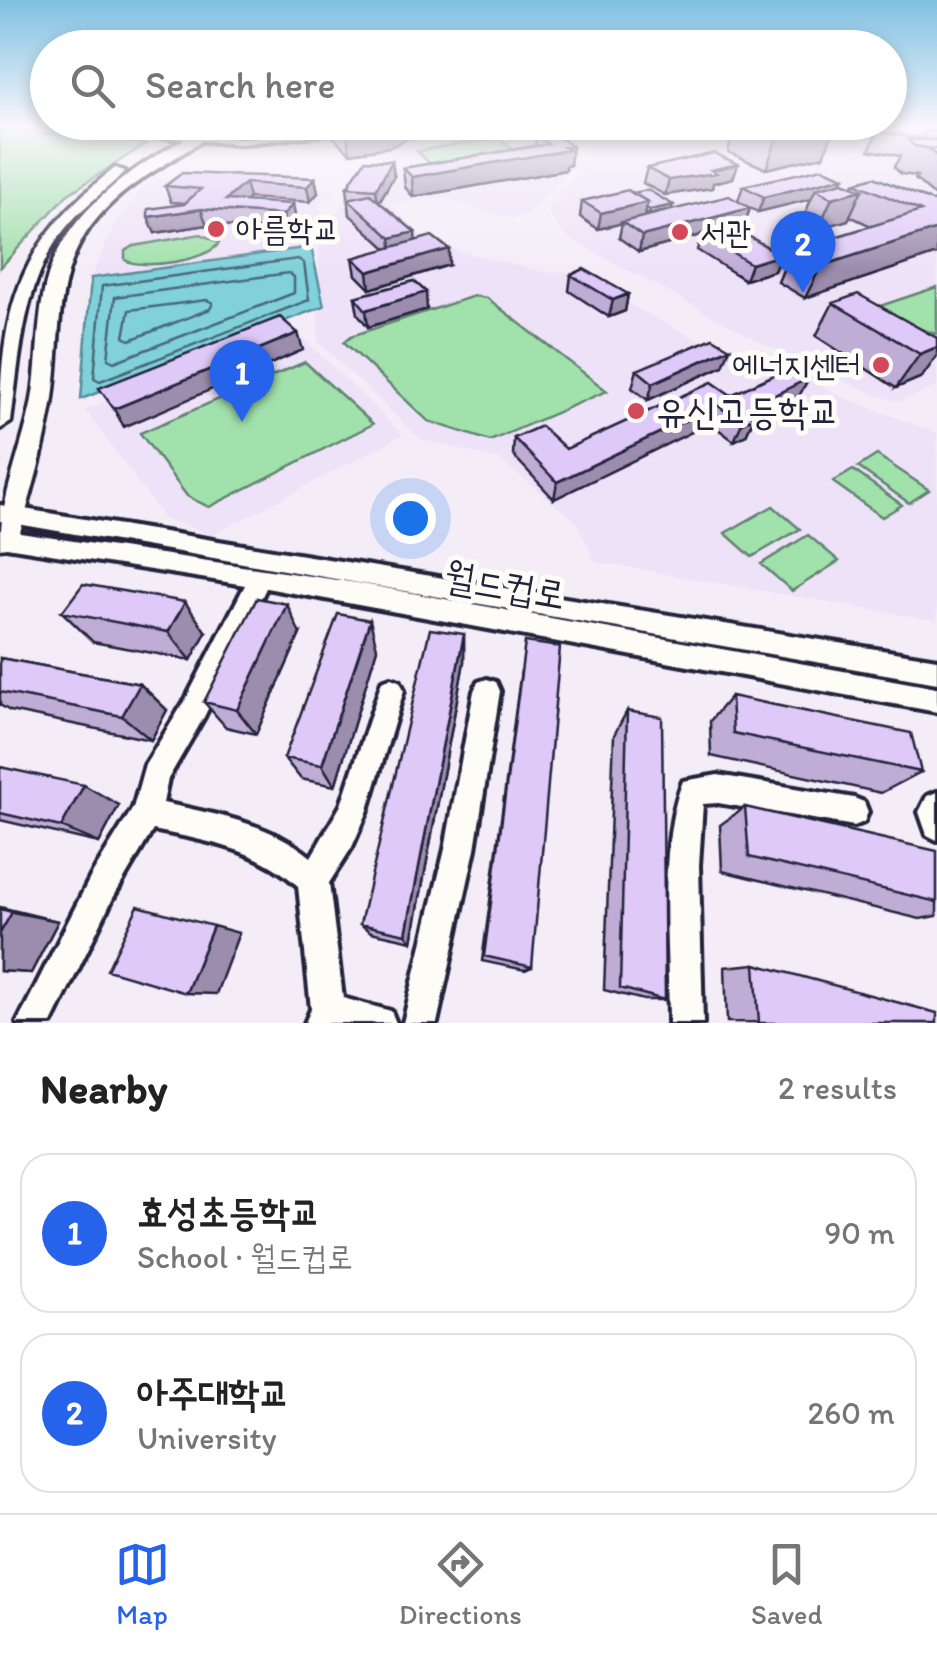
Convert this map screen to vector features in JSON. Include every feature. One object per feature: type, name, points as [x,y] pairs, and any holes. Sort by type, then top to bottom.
[{"type":"main road","points":[[0,422],[18,303],[30,271],[65,218],[93,190],[117,174]]},
{"type":"main road","points":[[4,531],[26,476],[45,387],[52,293],[64,254],[111,196],[140,174]]},
{"type":"street","name":"월드컵로","points":[[4,531],[937,700]]},
{"type":"street","name":"월드컵로","points":[[4,531],[937,671]]},
{"type":"street","points":[[34,1023],[102,887],[146,814],[155,775],[195,708],[259,579]]},
{"type":"street","points":[[313,879],[334,855],[353,816],[392,690]]},
{"type":"street","points":[[420,1023],[460,848],[486,691]]},
{"type":"street","points":[[686,1023],[685,837],[688,799],[693,791],[718,788],[854,812]]},
{"type":"street","points":[[937,806],[933,812],[937,825]]},
{"type":"street","points":[[146,814],[248,838],[299,863],[313,879],[325,1018],[379,1023]]},
{"type":"shaded area","name":"유신고등학교","points":[[362,174],[568,174],[523,216],[509,218],[441,198],[391,204],[429,243],[547,273],[565,271],[708,345],[781,364],[840,396],[937,433],[937,621],[595,562],[577,522],[500,460],[420,439],[318,342],[319,241]]},
{"type":"shaded area","points":[[577,174],[937,174],[937,387],[899,402],[771,348],[567,237],[546,210]]},
{"type":"shaded area","name":"아름학교","points":[[157,178],[337,190],[319,205],[325,227],[313,232],[311,247],[91,278],[117,221],[138,193]]},
{"type":"shaded area","points":[[291,326],[403,435],[213,535],[164,519],[85,410]]},
{"type":"green space","points":[[0,174],[100,174],[67,195],[0,268]]},
{"type":"green space","points":[[201,234],[219,243],[202,255],[145,264],[125,260],[125,251],[134,246]]},
{"type":"green space","points":[[937,287],[937,334],[862,312]]},
{"type":"green space","points":[[474,296],[487,298],[607,391],[490,441],[428,421],[344,342],[351,336]]},
{"type":"green space","points":[[305,362],[373,424],[209,507],[187,496],[140,433]]},
{"type":"green space","points":[[877,455],[929,490],[909,503],[858,467]]},
{"type":"green space","points":[[853,470],[902,505],[882,517],[833,482]]},
{"type":"green space","points":[[773,506],[800,529],[752,557],[725,533]]},
{"type":"green space","points":[[808,535],[839,561],[792,591],[761,564]]},
{"type":"water","points":[[311,247],[324,306],[81,399],[91,278]]},
{"type":"building","points":[[181,174],[315,178],[307,187],[245,183],[226,200],[293,204],[283,215],[201,209],[148,217],[148,209],[184,204],[201,189],[165,186]]},
{"type":"building","points":[[356,174],[385,174],[376,189],[347,187]]},
{"type":"building","points":[[658,174],[711,174],[669,180]]},
{"type":"building","points":[[797,174],[844,177],[764,197],[743,186]]},
{"type":"building","points":[[874,177],[937,203],[937,229],[821,266],[792,250],[921,211],[855,183]]},
{"type":"building","points":[[843,182],[862,190],[832,198],[816,189]]},
{"type":"building","points":[[628,190],[648,202],[601,213],[582,201]]},
{"type":"building","points":[[648,190],[673,205],[646,208],[648,202],[632,193]]},
{"type":"building","points":[[370,194],[415,232],[391,238],[348,199]]},
{"type":"building","points":[[729,196],[750,208],[642,236],[622,222]]},
{"type":"building","points":[[731,226],[781,255],[751,264],[702,234]]},
{"type":"building","points":[[432,236],[449,249],[368,272],[353,258]]},
{"type":"building","points":[[773,250],[790,255],[788,260],[779,259],[781,255]]},
{"type":"building","points":[[584,269],[628,294],[613,300],[571,275]]},
{"type":"building","points":[[414,281],[426,292],[366,310],[355,297]]},
{"type":"building","points":[[858,294],[937,338],[937,347],[920,354],[833,303]]},
{"type":"building","points":[[280,317],[298,333],[114,409],[99,388]]},
{"type":"building","points":[[713,338],[730,348],[653,383],[637,370]]},
{"type":"building","points":[[791,367],[809,378],[744,410],[754,417],[742,423],[717,405],[557,482],[514,438],[541,426],[566,449],[712,382],[731,395]]},
{"type":"building","points":[[83,584],[185,602],[168,632],[62,612]]},
{"type":"building","points":[[257,598],[287,604],[237,710],[204,702]]},
{"type":"building","points":[[338,614],[370,620],[322,765],[284,758]]},
{"type":"building","points":[[430,629],[464,634],[406,934],[360,924]]},
{"type":"building","points":[[525,642],[560,647],[532,967],[484,956]]},
{"type":"building","points":[[0,658],[140,684],[122,716],[0,692]]},
{"type":"building","points":[[731,696],[911,733],[921,772],[733,733]]},
{"type":"building","points":[[627,711],[662,717],[665,1000],[620,988]]},
{"type":"building","points":[[0,767],[84,785],[61,827],[0,813]]},
{"type":"building","points":[[745,807],[937,851],[937,902],[749,857]]},
{"type":"building","points":[[138,906],[213,926],[186,993],[107,970]]},
{"type":"building","points":[[0,909],[12,912],[0,933]]},
{"type":"building","points":[[755,964],[937,1013],[937,1023],[759,1023]]},
{"type":"place","name":"아름학교","points":[[216,229]]},
{"type":"place","name":"서관","points":[[680,232]]},
{"type":"place","name":"아주대학교","points":[[803,293]]},
{"type":"place","name":"에너지센터","points":[[881,365]]},
{"type":"place","name":"유신고등학교","points":[[636,411]]},
{"type":"place","name":"효성초등학교","points":[[242,422]]}]
